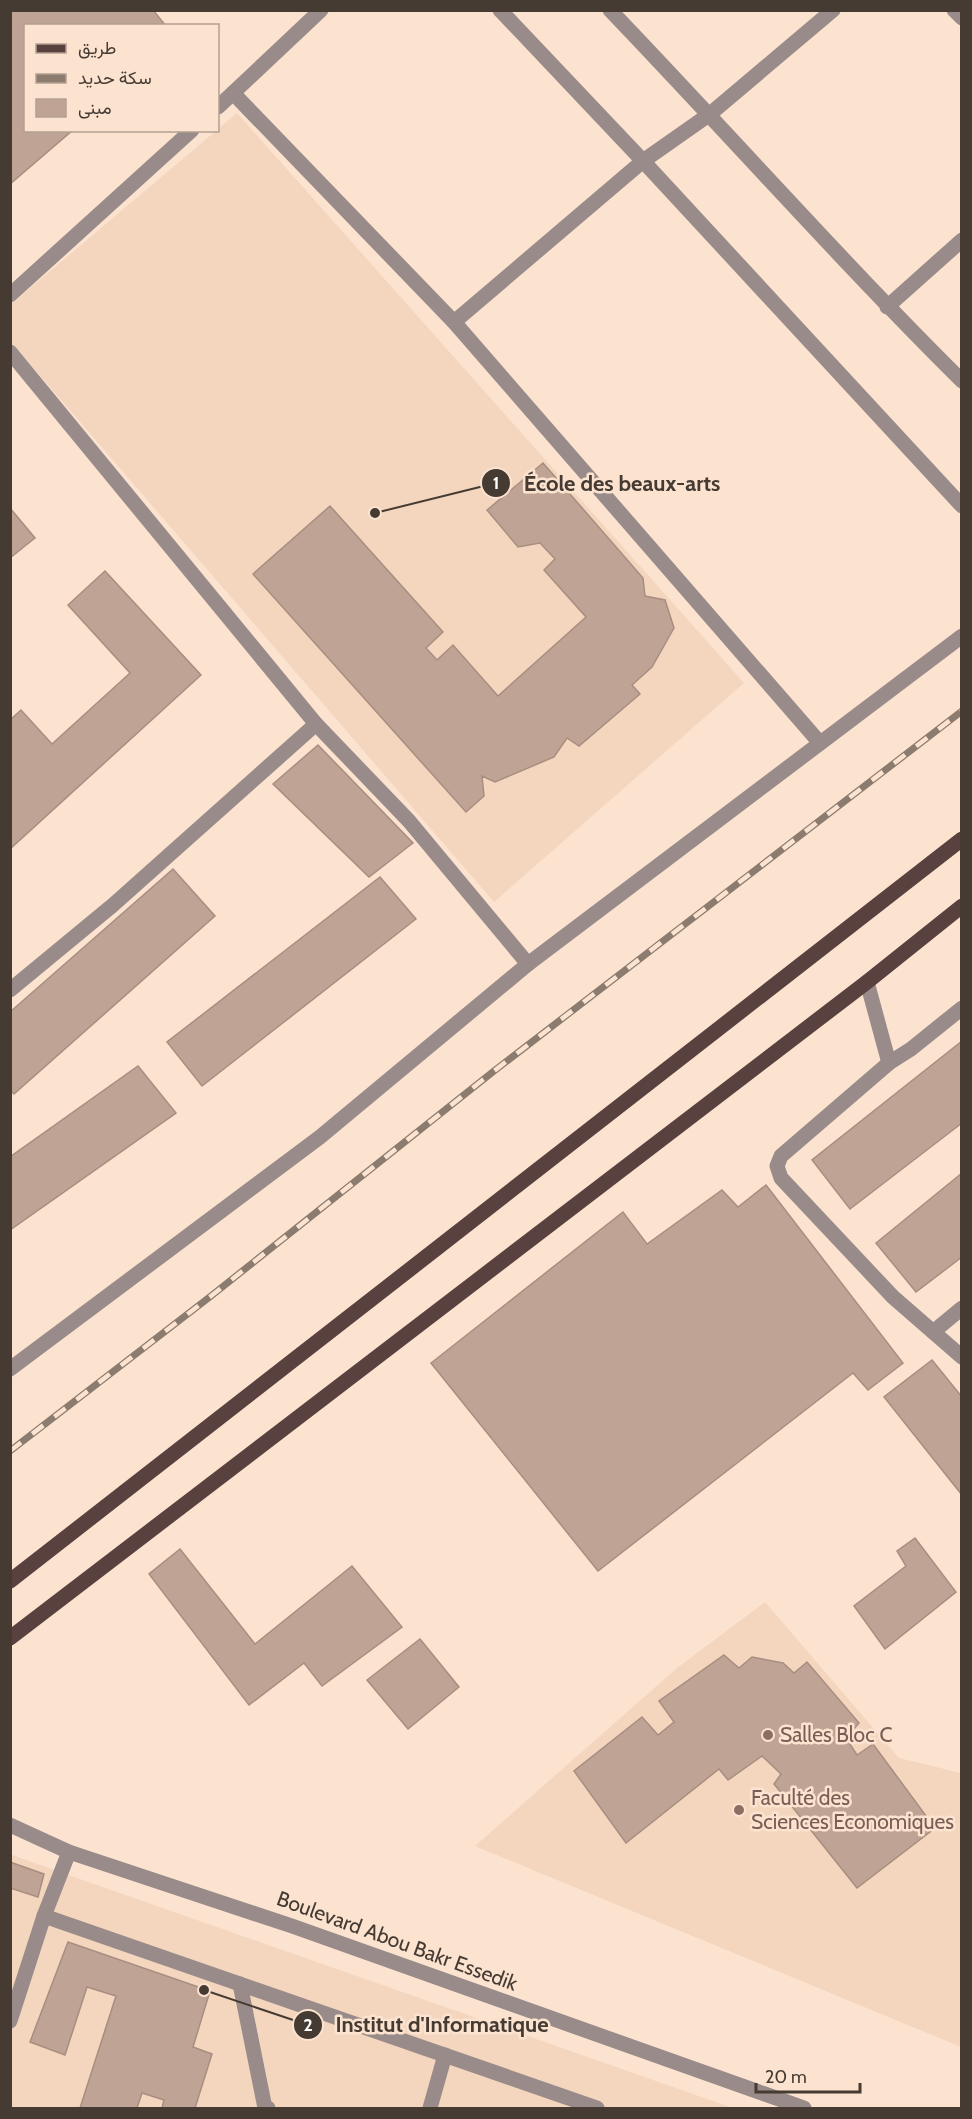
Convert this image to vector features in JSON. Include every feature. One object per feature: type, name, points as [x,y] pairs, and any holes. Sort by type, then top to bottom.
[{"type":"main road","points":[[10,1581],[962,839]]},
{"type":"main road","points":[[10,1638],[867,982],[962,906]]},
{"type":"street","points":[[219,106],[321,10]]},
{"type":"street","points":[[500,10],[962,506]]},
{"type":"street","points":[[610,10],[710,114],[887,307],[962,381]]},
{"type":"street","points":[[454,322],[643,161],[710,114],[833,10]]},
{"type":"street","points":[[954,10],[962,18]]},
{"type":"street","points":[[233,93],[454,322],[820,743]]},
{"type":"street","points":[[10,295],[190,132]]},
{"type":"street","points":[[887,307],[962,240]]},
{"type":"street","points":[[10,352],[316,724],[409,821],[528,964]]},
{"type":"street","points":[[10,1369],[320,1137],[528,964],[962,636]]},
{"type":"street","points":[[10,990],[112,905],[316,724]]},
{"type":"street","points":[[867,982],[889,1063]]},
{"type":"street","points":[[962,1008],[889,1063],[781,1156],[777,1166],[781,1178],[893,1297],[962,1358]]},
{"type":"street","points":[[933,1332],[962,1308]]},
{"type":"street","name":"Boulevard Abou Bakr Essedik","points":[[10,1826],[69,1852],[292,1926],[804,2109]]},
{"type":"street","points":[[10,2021],[44,1916],[69,1852]]},
{"type":"street","points":[[44,1916],[597,2109]]},
{"type":"street","points":[[240,1984],[267,2109]]},
{"type":"street","points":[[430,2109],[445,2055]]},
{"type":"shaded area","points":[[237,113],[744,683],[494,902],[11,342],[10,305],[215,132],[219,132],[219,128]]},
{"type":"shaded area","name":"Faculté des Sciences Economiques","points":[[765,1602],[899,1758],[961,1773],[961,2047],[475,1846],[677,1668]]},
{"type":"shaded area","points":[[10,1854],[60,1872],[733,2108],[11,2108]]},
{"type":"building","points":[[10,10],[153,10],[164,24],[24,24],[24,132],[71,132],[10,184]]},
{"type":"building","points":[[543,463],[643,578],[645,596],[665,600],[674,628],[652,667],[632,685],[640,694],[579,746],[567,738],[554,757],[495,782],[482,776],[484,796],[466,812],[253,574],[330,506],[443,632],[426,648],[437,660],[453,645],[498,696],[586,617],[544,570],[555,559],[540,543],[518,547],[487,510]]},
{"type":"building","points":[[10,508],[35,538],[10,558]]},
{"type":"building","points":[[105,571],[201,675],[10,849],[10,720],[21,710],[52,744],[130,673],[68,605]]},
{"type":"building","points":[[318,745],[413,843],[369,877],[273,784]]},
{"type":"building","points":[[173,869],[215,916],[14,1094],[10,1090],[10,1012]]},
{"type":"building","points":[[380,877],[416,919],[202,1086],[167,1042]]},
{"type":"building","points":[[962,1041],[962,1123],[850,1209],[812,1160]]},
{"type":"building","points":[[138,1066],[176,1113],[10,1230],[10,1157]]},
{"type":"building","points":[[962,1173],[962,1257],[916,1292],[876,1243]]},
{"type":"building","points":[[766,1185],[903,1363],[868,1390],[853,1373],[598,1571],[431,1363],[623,1212],[647,1244],[722,1190],[738,1207]]},
{"type":"building","points":[[932,1360],[962,1397],[962,1495],[884,1397]]},
{"type":"building","points":[[915,1538],[956,1592],[885,1649],[854,1606],[906,1566],[897,1551]]},
{"type":"building","points":[[180,1549],[255,1644],[352,1566],[402,1627],[322,1686],[304,1663],[249,1705],[149,1574]]},
{"type":"building","points":[[420,1639],[459,1687],[408,1729],[367,1680]]},
{"type":"building","points":[[724,1655],[739,1668],[752,1657],[783,1663],[794,1673],[807,1662],[859,1723],[846,1738],[857,1755],[873,1744],[935,1828],[857,1888],[774,1784],[781,1774],[762,1756],[728,1780],[719,1769],[626,1843],[574,1771],[642,1717],[658,1735],[674,1722],[659,1701]]},
{"type":"building","points":[[10,1862],[44,1874],[38,1897],[10,1888]]},
{"type":"building","points":[[68,1942],[210,1991],[193,2047],[212,2054],[195,2108],[162,2108],[164,2100],[142,2093],[137,2108],[80,2108],[116,1996],[87,1987],[65,2055],[30,2042]]},
{"type":"railway","points":[[10,1451],[211,1296],[494,1071],[962,711]]},
{"type":"place","name":"École des beaux-arts","points":[[375,513]]},
{"type":"place","name":"Salles Bloc C","points":[[768,1735]]},
{"type":"place","name":"Faculté des Sciences Economiques","points":[[739,1810]]},
{"type":"place","name":"Institut d'Informatique","points":[[204,1990]]}]
